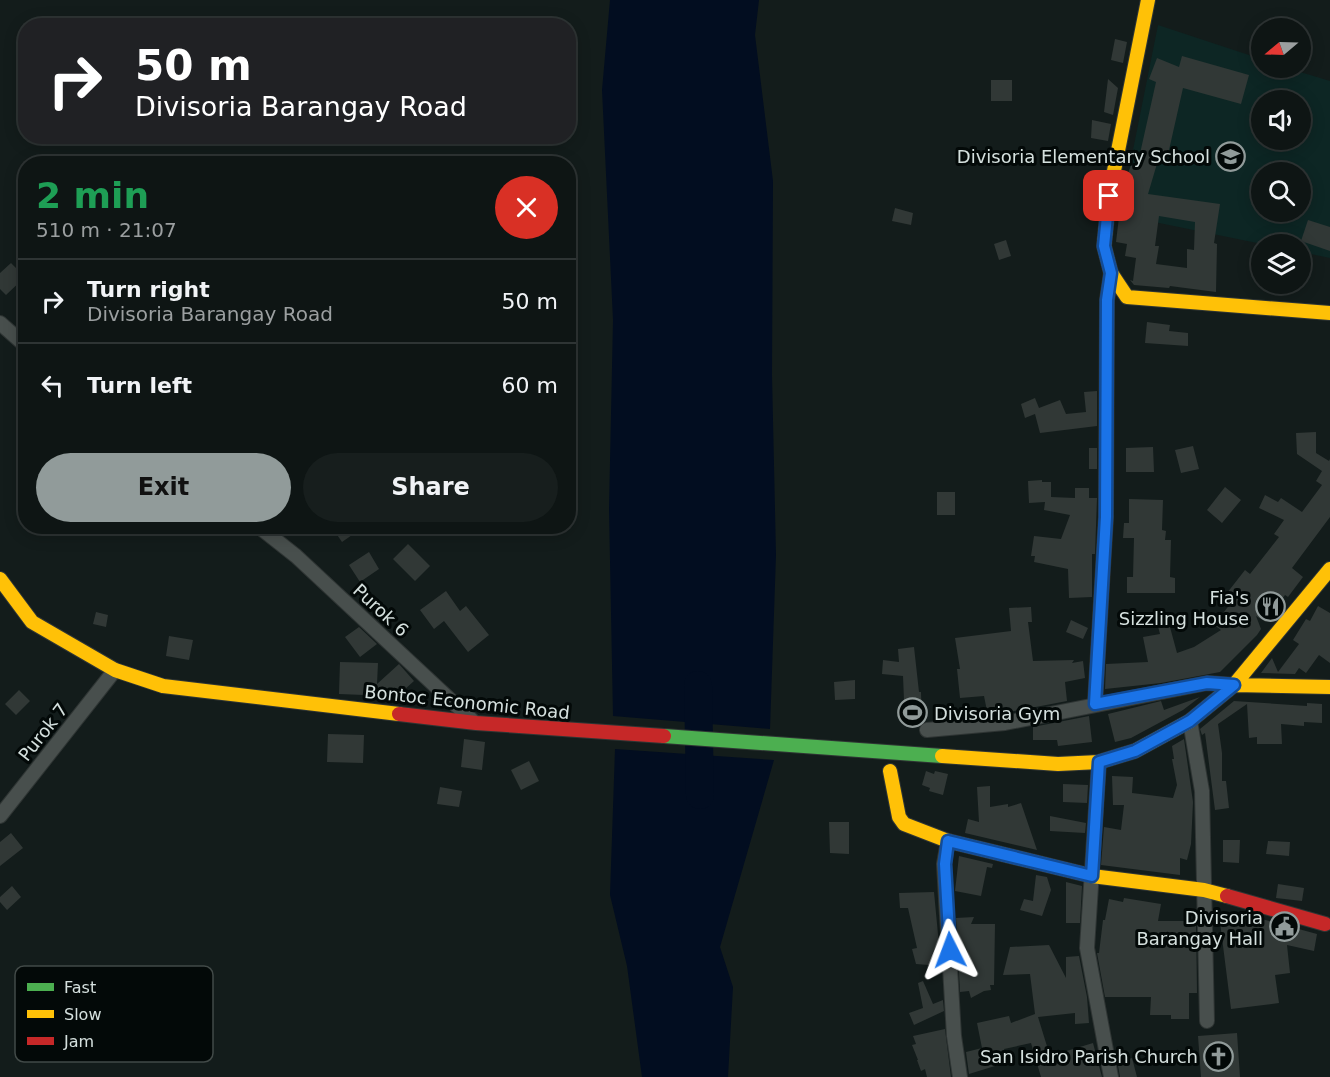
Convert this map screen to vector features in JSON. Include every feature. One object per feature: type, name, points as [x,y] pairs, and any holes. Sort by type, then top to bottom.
[{"type":"main road","points":[[1148,0],[1109,196],[1104,246],[1111,273],[1127,297],[1330,313]]},
{"type":"main road","name":"Bontoc Economic Road","points":[[0,579],[32,622],[115,670],[163,686],[549,730],[1058,764],[1099,762],[1135,751],[1190,721],[1234,685],[1330,569]]},
{"type":"main road","points":[[1234,685],[1330,687]]},
{"type":"main road","points":[[890,771],[899,817],[904,824],[948,841],[1092,876],[1204,890],[1324,924]]},
{"type":"street","points":[[1095,704],[1106,517],[1107,300],[1111,273]]},
{"type":"street","points":[[0,323],[18,339]]},
{"type":"street","name":"Purok 6","points":[[268,534],[296,556],[476,723]]},
{"type":"street","name":"Purok 7","points":[[0,816],[115,670]]},
{"type":"street","points":[[927,730],[1005,723],[1207,683],[1234,685]]},
{"type":"street","points":[[1190,721],[1202,791],[1207,1021]]},
{"type":"street","points":[[1099,762],[1087,948],[1111,1077]]},
{"type":"street","points":[[948,841],[945,864],[954,1036],[960,1077]]},
{"type":"shaded area","points":[[610,0],[759,0],[755,35],[773,181],[772,375],[776,555],[770,729],[613,716],[609,509],[613,320],[602,90]]},
{"type":"shaded area","name":"Divisoria Elementary School","points":[[1158,25],[1251,56],[1251,78],[1311,78],[1311,75],[1330,81],[1330,258],[1311,254],[1311,234],[1251,234],[1251,242],[1120,215]]},
{"type":"shaded area","points":[[615,749],[774,760],[720,947],[733,987],[728,1077],[642,1077],[627,966],[610,895]]},
{"type":"building","points":[[1115,39],[1127,42],[1123,63],[1111,60]]},
{"type":"building","points":[[1182,56],[1249,75],[1241,104],[1183,88],[1167,159],[1159,157],[1148,194],[1220,204],[1214,243],[1217,244],[1216,292],[1170,286],[1169,288],[1134,285],[1130,280],[1133,281],[1136,258],[1125,256],[1127,244],[1116,242],[1122,192],[1131,165],[1137,167],[1156,82],[1149,79],[1157,58],[1179,67]],"holes":[[[1159,216],[1195,222],[1194,250],[1187,249],[1187,268],[1156,264],[1159,246],[1155,246]]]},
{"type":"building","points":[[1108,79],[1118,88],[1113,115],[1104,112]]},
{"type":"building","points":[[991,80],[1012,80],[1012,101],[991,101]]},
{"type":"building","points":[[1092,120],[1111,124],[1108,141],[1091,138]]},
{"type":"building","points":[[895,208],[913,213],[911,225],[892,221]]},
{"type":"building","points":[[1311,221],[1330,227],[1330,251],[1311,244],[1311,234],[1303,234],[1307,222]]},
{"type":"building","points":[[1006,240],[1011,256],[999,260],[994,244]]},
{"type":"building","points":[[11,263],[18,270],[18,284],[6,295],[0,289],[0,273]]},
{"type":"building","points":[[1147,322],[1170,325],[1169,331],[1188,333],[1188,346],[1145,343]]},
{"type":"building","points":[[1097,391],[1097,426],[1040,433],[1035,414],[1025,418],[1021,404],[1035,398],[1039,408],[1060,400],[1066,414],[1086,412],[1084,392]]},
{"type":"building","points":[[1316,432],[1316,453],[1329,461],[1330,459],[1330,517],[1292,568],[1303,577],[1288,597],[1285,595],[1266,622],[1256,616],[1261,629],[1257,635],[1220,672],[1161,683],[1105,689],[1106,664],[1148,662],[1143,637],[1160,634],[1156,619],[1167,616],[1177,653],[1194,647],[1221,630],[1214,625],[1237,595],[1243,593],[1227,593],[1245,570],[1250,574],[1279,537],[1274,534],[1284,520],[1259,508],[1265,495],[1278,502],[1281,498],[1302,512],[1322,485],[1316,481],[1322,471],[1297,454],[1296,433]]},
{"type":"building","points":[[1193,446],[1199,469],[1181,473],[1175,450]]},
{"type":"building","points":[[1153,447],[1154,472],[1126,472],[1126,448]]},
{"type":"building","points":[[1089,448],[1097,448],[1097,469],[1089,469]]},
{"type":"building","points":[[1042,480],[1042,482],[1051,482],[1051,497],[1075,498],[1075,488],[1089,488],[1089,498],[1097,498],[1095,554],[1092,554],[1092,597],[1069,598],[1068,569],[1034,562],[1035,556],[1031,556],[1034,536],[1061,539],[1070,515],[1044,510],[1045,502],[1029,503],[1028,481]]},
{"type":"building","points":[[1225,487],[1241,500],[1222,523],[1207,510]]},
{"type":"building","points":[[937,492],[955,492],[955,515],[937,515]]},
{"type":"building","points":[[1129,499],[1163,500],[1162,530],[1166,531],[1165,540],[1171,540],[1170,577],[1175,578],[1175,593],[1127,593],[1127,577],[1133,577],[1134,538],[1123,538],[1124,523],[1129,523]]},
{"type":"building","points":[[336,534],[354,534],[342,542]]},
{"type":"building","points":[[408,544],[430,566],[415,581],[393,559]]},
{"type":"building","points":[[369,552],[379,569],[360,582],[349,565]]},
{"type":"building","points":[[446,591],[460,611],[466,606],[489,635],[468,652],[444,621],[434,629],[420,610]]},
{"type":"building","points":[[1318,606],[1330,613],[1330,663],[1319,655],[1306,673],[1299,668],[1295,674],[1261,673],[1272,658],[1278,672],[1299,644],[1293,640],[1306,619],[1310,621]]},
{"type":"building","points":[[1031,607],[1032,622],[1028,622],[1033,661],[1074,660],[1072,663],[1083,661],[1085,678],[1065,682],[1067,701],[988,716],[984,696],[960,698],[957,669],[960,669],[955,638],[1011,631],[1009,608]]},
{"type":"building","points":[[96,612],[108,615],[106,627],[93,624]]},
{"type":"building","points":[[1071,620],[1088,628],[1083,639],[1066,632]]},
{"type":"building","points":[[359,627],[377,644],[360,657],[345,637]]},
{"type":"building","points":[[169,636],[193,640],[189,660],[166,656]]},
{"type":"building","points":[[914,647],[919,692],[921,692],[922,722],[905,724],[903,676],[882,674],[883,660],[899,662],[898,649]]},
{"type":"building","points":[[340,662],[378,663],[377,684],[399,664],[414,681],[393,700],[389,696],[339,694]]},
{"type":"building","points":[[855,680],[855,699],[835,700],[834,682]]},
{"type":"building","points":[[19,690],[30,701],[16,715],[5,704]]},
{"type":"building","points":[[1200,697],[1183,710],[1131,738],[1115,742],[1108,714],[1161,701],[1164,710]]},
{"type":"building","points":[[1234,701],[1307,706],[1307,703],[1322,704],[1322,723],[1304,722],[1304,726],[1281,724],[1282,744],[1257,744],[1257,737],[1249,738],[1247,704],[1218,724],[1222,753],[1222,781],[1226,781],[1229,808],[1215,810],[1205,733],[1202,735],[1200,729]]},
{"type":"building","points":[[1089,716],[1092,742],[1058,746],[1057,740],[1033,740],[1033,727]]},
{"type":"building","points":[[328,734],[364,735],[363,763],[327,762]]},
{"type":"building","points":[[464,739],[485,742],[482,770],[461,767]]},
{"type":"building","points":[[1184,739],[1193,802],[1191,844],[1187,860],[1180,858],[1180,875],[1101,865],[1104,827],[1121,830],[1124,805],[1113,805],[1112,776],[1133,777],[1132,793],[1173,798],[1177,785],[1172,746]]},
{"type":"building","points":[[529,761],[539,781],[521,790],[511,770]]},
{"type":"building","points":[[926,771],[934,774],[935,771],[948,774],[943,795],[929,791],[930,788],[922,785]]},
{"type":"building","points":[[1063,784],[1088,785],[1087,803],[1063,802]]},
{"type":"building","points":[[990,786],[990,807],[1008,804],[1008,807],[1021,803],[1037,850],[965,833],[968,819],[979,822],[977,787]]},
{"type":"building","points":[[440,787],[462,791],[459,807],[437,804]]},
{"type":"building","points":[[1050,816],[1086,823],[1085,833],[1050,831]]},
{"type":"building","points":[[829,822],[849,822],[849,854],[830,853]]},
{"type":"building","points":[[11,833],[23,848],[0,866],[0,842]]},
{"type":"building","points":[[1223,840],[1240,840],[1239,863],[1223,862]]},
{"type":"building","points":[[1268,841],[1290,842],[1289,856],[1266,854]]},
{"type":"building","points":[[959,856],[993,864],[992,868],[987,867],[981,896],[955,891]]},
{"type":"building","points":[[1036,875],[1047,877],[1051,890],[1042,916],[1020,910],[1024,899],[1033,901]]},
{"type":"building","points":[[1066,882],[1082,886],[1080,923],[1066,923]]},
{"type":"building","points":[[1278,884],[1304,888],[1302,901],[1276,898]]},
{"type":"building","points":[[12,886],[21,897],[7,910],[0,902],[0,897]]},
{"type":"building","points":[[934,892],[941,966],[916,964],[912,949],[917,948],[908,908],[900,908],[899,893]]},
{"type":"building","points":[[1124,898],[1161,904],[1158,921],[1196,921],[1197,993],[1189,993],[1189,1019],[1171,1019],[1171,1015],[1150,1015],[1151,997],[1105,997],[1097,953],[1099,953],[1103,920],[1105,920],[1109,899],[1123,902]]},
{"type":"building","points":[[974,917],[971,924],[995,924],[994,985],[990,985],[991,990],[971,998],[969,991],[960,992],[956,918]]},
{"type":"building","points":[[1258,918],[1317,934],[1314,951],[1287,945],[1290,973],[1275,975],[1279,1003],[1231,1009],[1220,922]]},
{"type":"building","points":[[1049,945],[1066,978],[1066,957],[1079,956],[1087,997],[1089,1023],[1075,1024],[1075,1013],[1038,1017],[1050,1056],[1093,1043],[1102,1077],[1041,1077],[1031,1043],[1004,1049],[1008,1062],[969,1074],[966,1052],[982,1048],[977,1023],[1009,1016],[1011,1023],[1035,1014],[1030,974],[1003,975],[1010,947]]},
{"type":"building","points":[[923,981],[933,1004],[943,1000],[944,1011],[914,1025],[909,1013],[923,1008],[918,983]]},
{"type":"building","points":[[945,1029],[951,1077],[927,1077],[925,1069],[921,1071],[917,1060],[912,1045],[916,1044],[913,1036]]},
{"type":"building","name":"San Isidro Parish Church","points":[[1237,1033],[1240,1077],[1201,1077],[1198,1036]]},
{"type":"building","points":[[1132,1058],[1137,1077],[1120,1077],[1117,1060]]},
{"type":"waterway","points":[[698,685],[700,795]]},
{"type":"traffic: fast","points":[[664,736],[942,756]]},
{"type":"traffic: slow","points":[[1148,0],[1109,196],[1104,246],[1111,273],[1127,297],[1330,313]]},
{"type":"traffic: slow","points":[[942,756],[1058,764],[1099,762],[1135,751],[1190,721],[1234,685],[1330,569]]},
{"type":"traffic: slow","points":[[0,579],[32,622],[115,670],[163,686],[399,714]]},
{"type":"traffic: slow","points":[[1234,685],[1330,687]]},
{"type":"traffic: slow","points":[[890,771],[899,817],[904,824],[948,841],[1092,876],[1204,890],[1227,896]]},
{"type":"traffic: jam","points":[[399,714],[476,723],[664,736]]},
{"type":"traffic: jam","points":[[1227,896],[1325,924]]},
{"type":"place","name":"Divisoria Elementary School","points":[[1231,156]]},
{"type":"place","name":"Fia's Sizzling House","points":[[1270,607]]},
{"type":"place","name":"Divisoria Gym","points":[[913,713]]},
{"type":"place","name":"Divisoria Barangay Hall","points":[[1284,927]]},
{"type":"place","name":"San Isidro Parish Church","points":[[1219,1056]]},
{"type":"route","points":[[950,950],[945,864],[948,841],[1092,876],[1099,762],[1135,751],[1190,721],[1234,685],[1207,683],[1095,704],[1106,517],[1107,300],[1111,273],[1104,246],[1109,196]]}]
